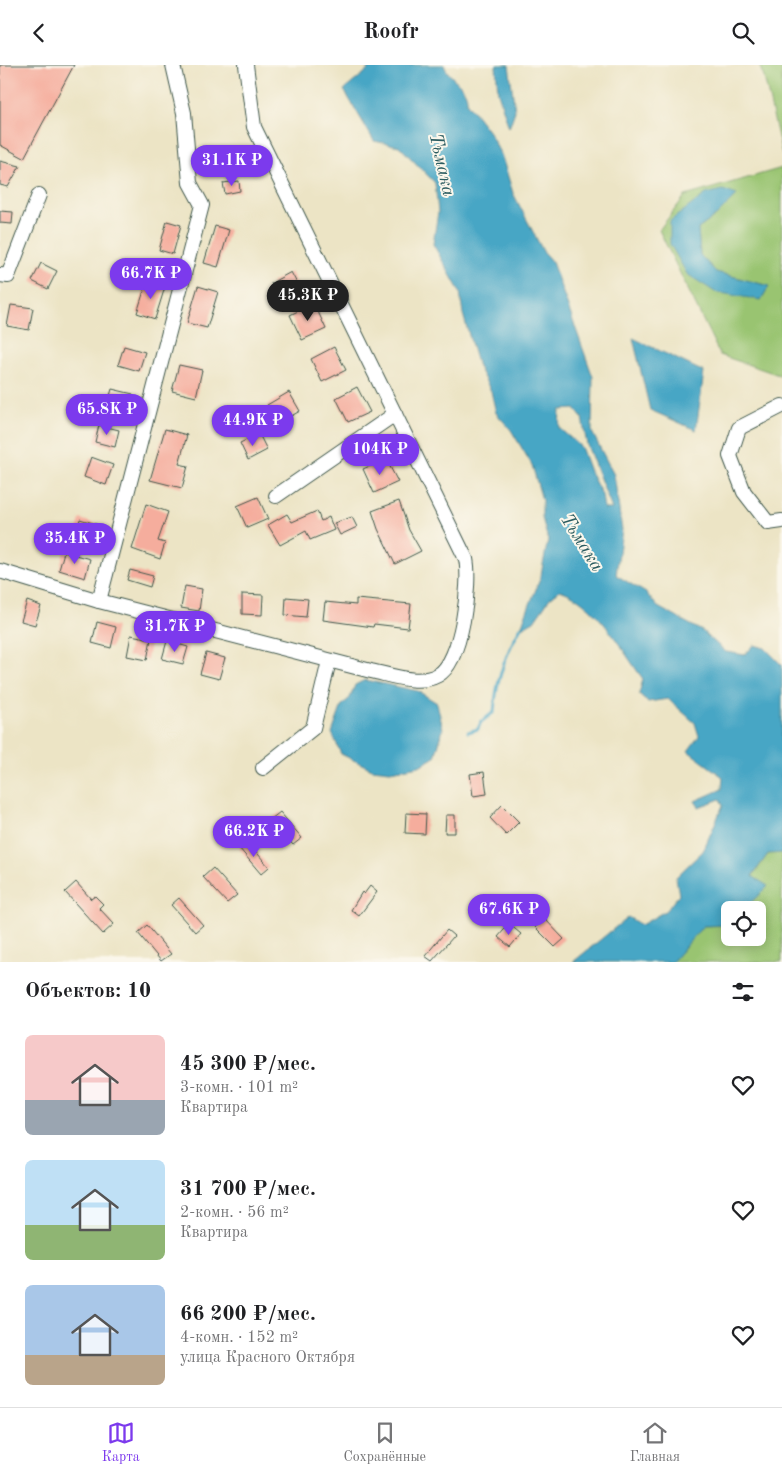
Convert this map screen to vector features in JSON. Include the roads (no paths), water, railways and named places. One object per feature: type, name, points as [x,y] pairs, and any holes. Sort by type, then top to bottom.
[{"type":"street","points":[[99,601],[202,205],[190,183],[184,113],[173,65]]},
{"type":"street","points":[[0,571],[99,601],[330,661],[412,679],[425,679],[439,675],[448,666],[460,633],[469,573],[466,559],[254,127],[246,65]]},
{"type":"street","points":[[0,275],[8,276],[39,195]]},
{"type":"street","points":[[782,406],[739,428],[730,456],[744,492],[768,523],[782,521]]},
{"type":"street","points":[[276,497],[395,414]]},
{"type":"street","points":[[263,768],[312,728],[330,661]]},
{"type":"water","name":"Тьмака","points":[[366,65],[444,65],[450,75],[462,87],[467,97],[467,103],[489,132],[502,157],[513,193],[544,253],[552,262],[593,377],[592,432],[614,475],[622,530],[616,575],[646,593],[658,607],[702,631],[726,652],[745,655],[754,645],[765,648],[782,665],[782,853],[768,854],[752,876],[768,886],[752,901],[721,901],[721,925],[703,926],[672,962],[573,962],[628,917],[641,925],[665,911],[679,895],[676,877],[703,851],[723,805],[720,799],[699,807],[695,801],[722,789],[723,777],[688,751],[699,736],[695,723],[668,699],[648,702],[639,694],[643,679],[607,628],[586,605],[574,596],[560,590],[550,598],[534,621],[520,629],[540,579],[548,540],[542,518],[542,500],[532,465],[511,430],[496,413],[491,391],[478,367],[463,314],[460,292],[433,244],[438,212],[435,183],[399,146],[374,141],[344,90],[368,70]],"holes":[[[575,409],[582,418],[587,445],[612,509],[604,509],[602,495],[591,474],[581,447],[559,428],[560,410]]]},
{"type":"water","points":[[496,65],[509,65],[515,111],[509,128],[498,93]]},
{"type":"water","points":[[723,190],[737,195],[717,215],[698,229],[700,255],[716,272],[769,286],[761,300],[715,292],[687,274],[670,244],[670,221],[706,194]]},
{"type":"water","points":[[633,338],[704,372],[696,430],[650,410]]},
{"type":"water","points":[[365,680],[418,691],[437,703],[443,729],[435,757],[419,766],[390,771],[372,769],[341,754],[332,733],[342,705],[350,698],[355,685]]},
{"type":"waterway","points":[[468,732],[478,729],[481,722],[494,712],[502,668],[510,647],[521,627]]}]
